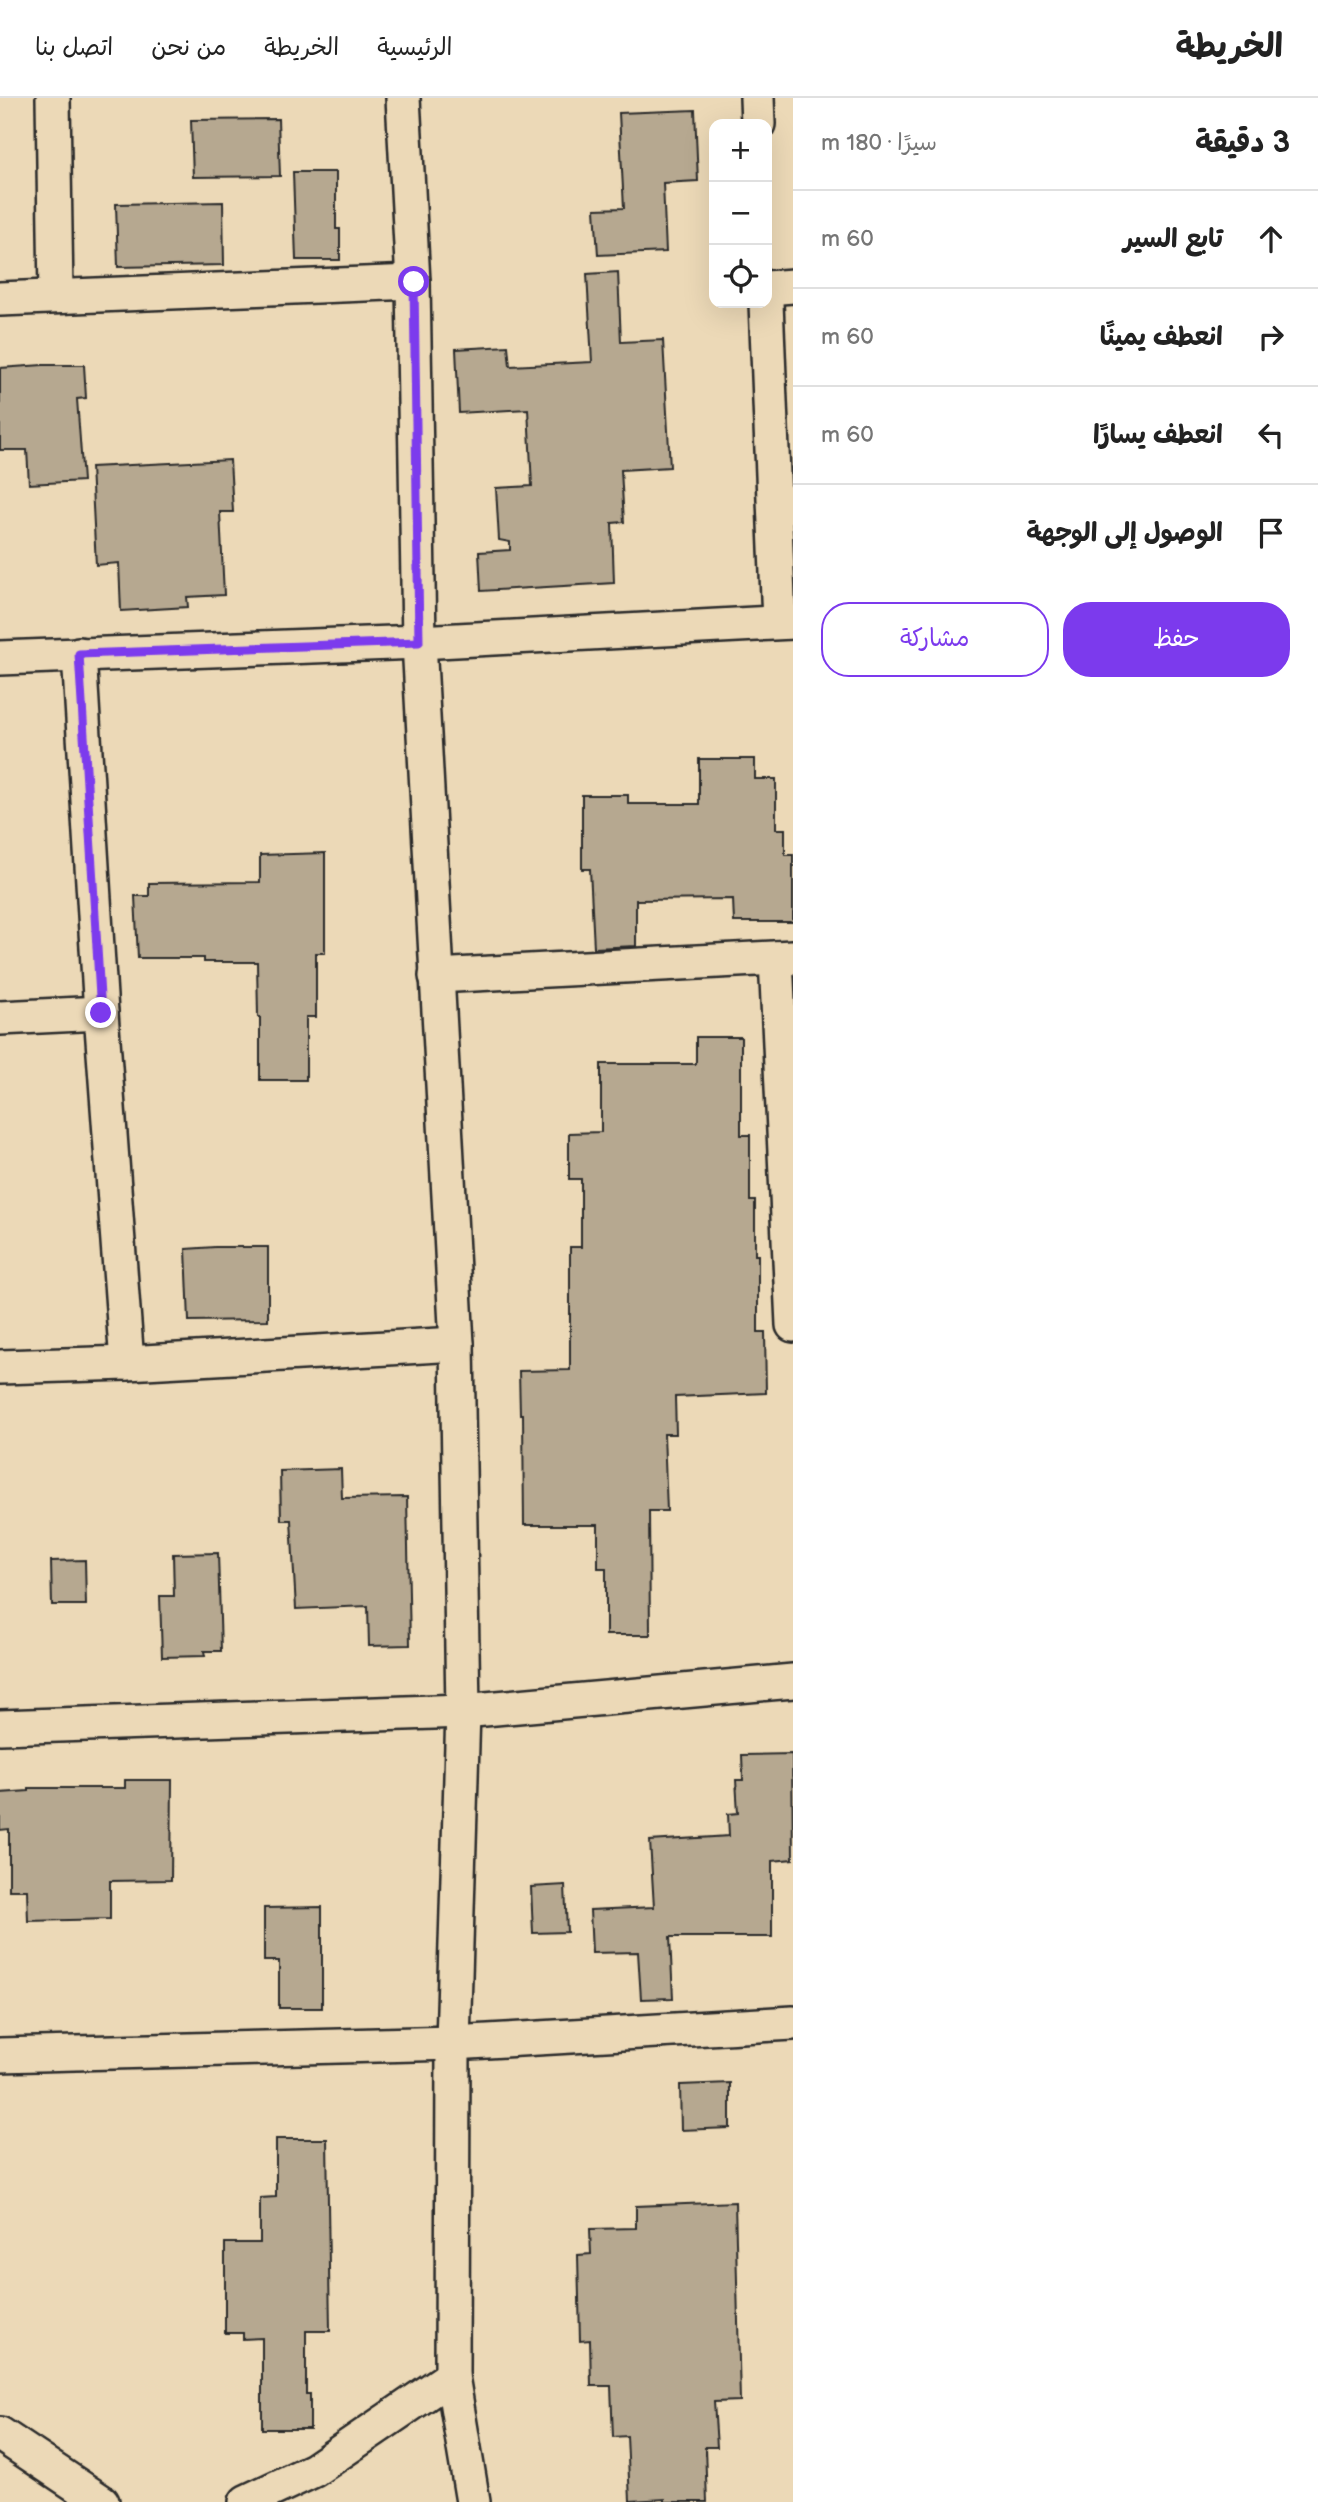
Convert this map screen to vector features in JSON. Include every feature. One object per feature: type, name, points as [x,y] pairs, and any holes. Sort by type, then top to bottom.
[{"type":"street","points":[[53,98],[56,296]]},
{"type":"street","points":[[403,98],[414,282],[419,642],[457,1343],[463,1712],[453,2043],[452,2376],[473,2502]]},
{"type":"street","points":[[757,98],[758,119]]},
{"type":"street","points":[[0,299],[414,282]]},
{"type":"street","points":[[772,288],[793,286]]},
{"type":"street","points":[[0,658],[419,642],[786,622],[766,308]]},
{"type":"street","points":[[79,654],[101,1013],[127,1363]]},
{"type":"street","points":[[436,976],[785,958],[793,1325]]},
{"type":"street","points":[[0,1018],[101,1013]]},
{"type":"street","points":[[0,1367],[127,1363],[457,1343]]},
{"type":"street","points":[[0,1727],[463,1712],[793,1681]]},
{"type":"street","points":[[0,2055],[453,2043],[793,2023]]},
{"type":"street","points":[[246,2502],[314,2470],[452,2376]]},
{"type":"street","points":[[0,2434],[102,2502]]},
{"type":"building","points":[[695,110],[698,181],[663,183],[666,252],[598,255],[595,209],[624,208],[619,113]]},
{"type":"building","points":[[278,119],[280,176],[193,177],[191,120]]},
{"type":"building","points":[[293,172],[336,172],[336,229],[340,229],[340,260],[296,260]]},
{"type":"building","points":[[223,202],[224,265],[118,267],[116,204]]},
{"type":"building","points":[[618,272],[621,342],[663,340],[670,467],[621,470],[624,522],[612,523],[614,583],[481,591],[479,552],[510,550],[510,542],[499,540],[496,488],[532,486],[528,409],[459,413],[456,349],[508,346],[510,366],[592,362],[587,274]]},
{"type":"building","points":[[84,365],[86,398],[77,399],[83,481],[29,484],[27,450],[0,450],[0,368]]},
{"type":"building","points":[[230,460],[233,512],[220,512],[224,595],[187,597],[188,607],[121,611],[119,563],[96,565],[91,467]]},
{"type":"building","points":[[699,759],[755,759],[755,779],[776,779],[776,829],[785,829],[785,855],[793,855],[793,922],[734,922],[733,899],[636,900],[636,946],[594,948],[590,869],[582,869],[582,795],[628,795],[628,804],[699,804]]},
{"type":"building","points":[[325,853],[325,953],[316,953],[316,1017],[306,1017],[306,1080],[260,1080],[257,962],[204,962],[204,958],[138,958],[135,896],[149,896],[149,883],[260,882],[260,855]]},
{"type":"building","points":[[696,1037],[741,1037],[741,1135],[750,1135],[750,1201],[755,1201],[755,1255],[758,1255],[758,1332],[765,1332],[766,1393],[675,1397],[676,1434],[664,1434],[667,1511],[649,1511],[650,1635],[606,1635],[606,1568],[598,1568],[598,1525],[524,1525],[523,1414],[520,1414],[519,1371],[570,1370],[570,1247],[581,1247],[581,1179],[569,1179],[569,1133],[601,1132],[601,1064],[696,1064]]},
{"type":"building","points":[[268,1247],[268,1320],[189,1321],[186,1249]]},
{"type":"building","points":[[341,1469],[342,1498],[407,1497],[410,1645],[369,1646],[368,1606],[296,1609],[291,1520],[281,1520],[280,1471]]},
{"type":"building","points":[[218,1553],[221,1651],[204,1651],[205,1656],[162,1657],[160,1596],[174,1596],[173,1554]]},
{"type":"building","points":[[85,1560],[86,1605],[52,1605],[51,1561]]},
{"type":"building","points":[[792,1754],[793,1859],[772,1861],[772,1937],[670,1937],[673,1998],[641,1999],[638,1952],[592,1953],[590,1910],[654,1907],[650,1841],[729,1836],[728,1814],[738,1813],[736,1780],[743,1780],[742,1755]]},
{"type":"building","points":[[125,1780],[172,1780],[171,1880],[110,1881],[110,1919],[28,1921],[27,1890],[9,1890],[9,1829],[0,1830],[0,1793],[29,1791],[29,1788],[125,1788]]},
{"type":"building","points":[[565,1885],[567,1932],[533,1933],[531,1887]]},
{"type":"building","points":[[322,1907],[322,2008],[279,2008],[279,1961],[264,1961],[264,1908]]},
{"type":"building","points":[[730,2083],[730,2128],[681,2130],[680,2085]]},
{"type":"building","points":[[276,2139],[327,2139],[330,2331],[306,2331],[306,2394],[310,2394],[310,2429],[262,2429],[262,2338],[243,2339],[243,2333],[225,2333],[225,2243],[260,2243],[260,2198],[276,2197]]},
{"type":"building","points":[[735,2202],[740,2401],[714,2402],[717,2447],[705,2447],[707,2502],[665,2502],[665,2499],[630,2501],[627,2436],[613,2437],[611,2386],[591,2386],[590,2340],[580,2341],[578,2255],[591,2254],[590,2229],[636,2228],[636,2206]]},
{"type":"route","points":[[101,1013],[79,654],[419,642],[414,282]]}]
